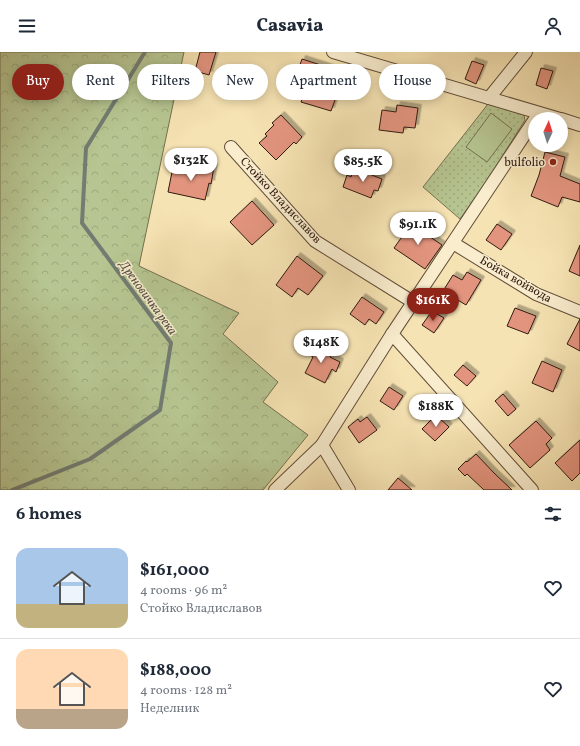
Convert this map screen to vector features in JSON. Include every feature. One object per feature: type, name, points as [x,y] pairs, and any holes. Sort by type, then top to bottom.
[{"type":"street","points":[[333,52],[489,98],[528,113]]},
{"type":"street","points":[[489,98],[526,52]]},
{"type":"street","points":[[568,121],[580,125]]},
{"type":"street","points":[[275,490],[322,445],[392,334],[528,130]]},
{"type":"street","name":"Стойко Владиславов","points":[[231,147],[315,241],[413,302]]},
{"type":"street","name":"Бойка войвода","points":[[453,242],[536,294],[580,312]]},
{"type":"street","points":[[392,334],[532,490]]},
{"type":"street","points":[[322,445],[348,490]]},
{"type":"green space","points":[[0,52],[184,52],[181,64],[137,64],[137,100],[174,100],[139,266],[239,313],[223,334],[278,382],[263,402],[308,435],[263,490],[0,490]]},
{"type":"green space","points":[[488,104],[524,115],[525,120],[484,185],[460,219],[423,187]]},
{"type":"green space","points":[[491,113],[512,129],[487,162],[466,147]]},
{"type":"building","points":[[200,52],[216,52],[209,75],[204,74],[204,64],[197,64]]},
{"type":"building","points":[[302,59],[318,64],[300,64]]},
{"type":"building","points":[[472,61],[484,65],[476,84],[465,79]]},
{"type":"building","points":[[541,68],[553,71],[547,89],[536,85]]},
{"type":"building","points":[[302,100],[335,100],[331,111],[301,102]]},
{"type":"building","points":[[397,105],[418,108],[415,128],[404,127],[403,133],[379,130],[382,110],[396,112]]},
{"type":"building","points":[[281,115],[302,137],[296,144],[294,142],[276,160],[259,143],[267,136],[265,134],[274,125],[272,123]]},
{"type":"building","points":[[545,152],[565,157],[560,176],[580,184],[580,202],[562,197],[558,207],[531,196],[539,175]]},
{"type":"building","points":[[200,165],[214,167],[211,184],[209,183],[205,200],[168,192],[173,167],[194,171],[195,167],[199,168]]},
{"type":"building","points":[[354,168],[382,179],[378,191],[374,190],[371,198],[343,187],[347,175],[351,177]]},
{"type":"building","points":[[252,201],[274,225],[252,245],[230,222]]},
{"type":"building","points":[[411,224],[442,245],[425,269],[394,248]]},
{"type":"building","points":[[497,224],[512,234],[501,250],[486,240]]},
{"type":"building","points":[[580,245],[580,276],[569,271]]},
{"type":"building","points":[[297,256],[323,276],[308,295],[298,288],[292,297],[276,285]]},
{"type":"building","points":[[467,272],[481,280],[466,305],[443,291],[453,275],[462,280]]},
{"type":"building","points":[[362,297],[384,312],[376,324],[369,319],[365,325],[350,314]]},
{"type":"building","points":[[515,308],[536,316],[528,334],[507,326]]},
{"type":"building","points":[[432,311],[444,318],[434,333],[422,325]]},
{"type":"building","points":[[580,319],[580,351],[567,344]]},
{"type":"building","points":[[319,345],[332,351],[330,357],[340,362],[336,372],[332,369],[325,383],[305,373],[313,357],[307,353],[311,347],[317,350]]},
{"type":"building","points":[[542,361],[562,370],[553,392],[532,383]]},
{"type":"building","points":[[463,365],[476,376],[467,386],[454,375]]},
{"type":"building","points":[[389,387],[403,396],[394,410],[380,401]]},
{"type":"building","points":[[503,394],[516,409],[508,416],[495,401]]},
{"type":"building","points":[[436,415],[449,427],[435,441],[422,429]]},
{"type":"building","points":[[367,417],[377,430],[359,443],[348,427],[358,419],[360,422]]},
{"type":"building","points":[[536,421],[552,438],[546,444],[550,450],[530,468],[509,445]]},
{"type":"building","points":[[580,440],[580,473],[572,481],[555,463]]},
{"type":"building","points":[[476,454],[512,490],[484,490],[467,474],[465,476],[458,469]]},
{"type":"building","points":[[398,478],[412,490],[388,490]]},
{"type":"waterway","name":"Дреновичка река","points":[[12,490],[90,459],[160,410],[171,343],[82,223],[86,148],[145,52]]},
{"type":"place","name":"bulfolio","points":[[553,162]]}]
